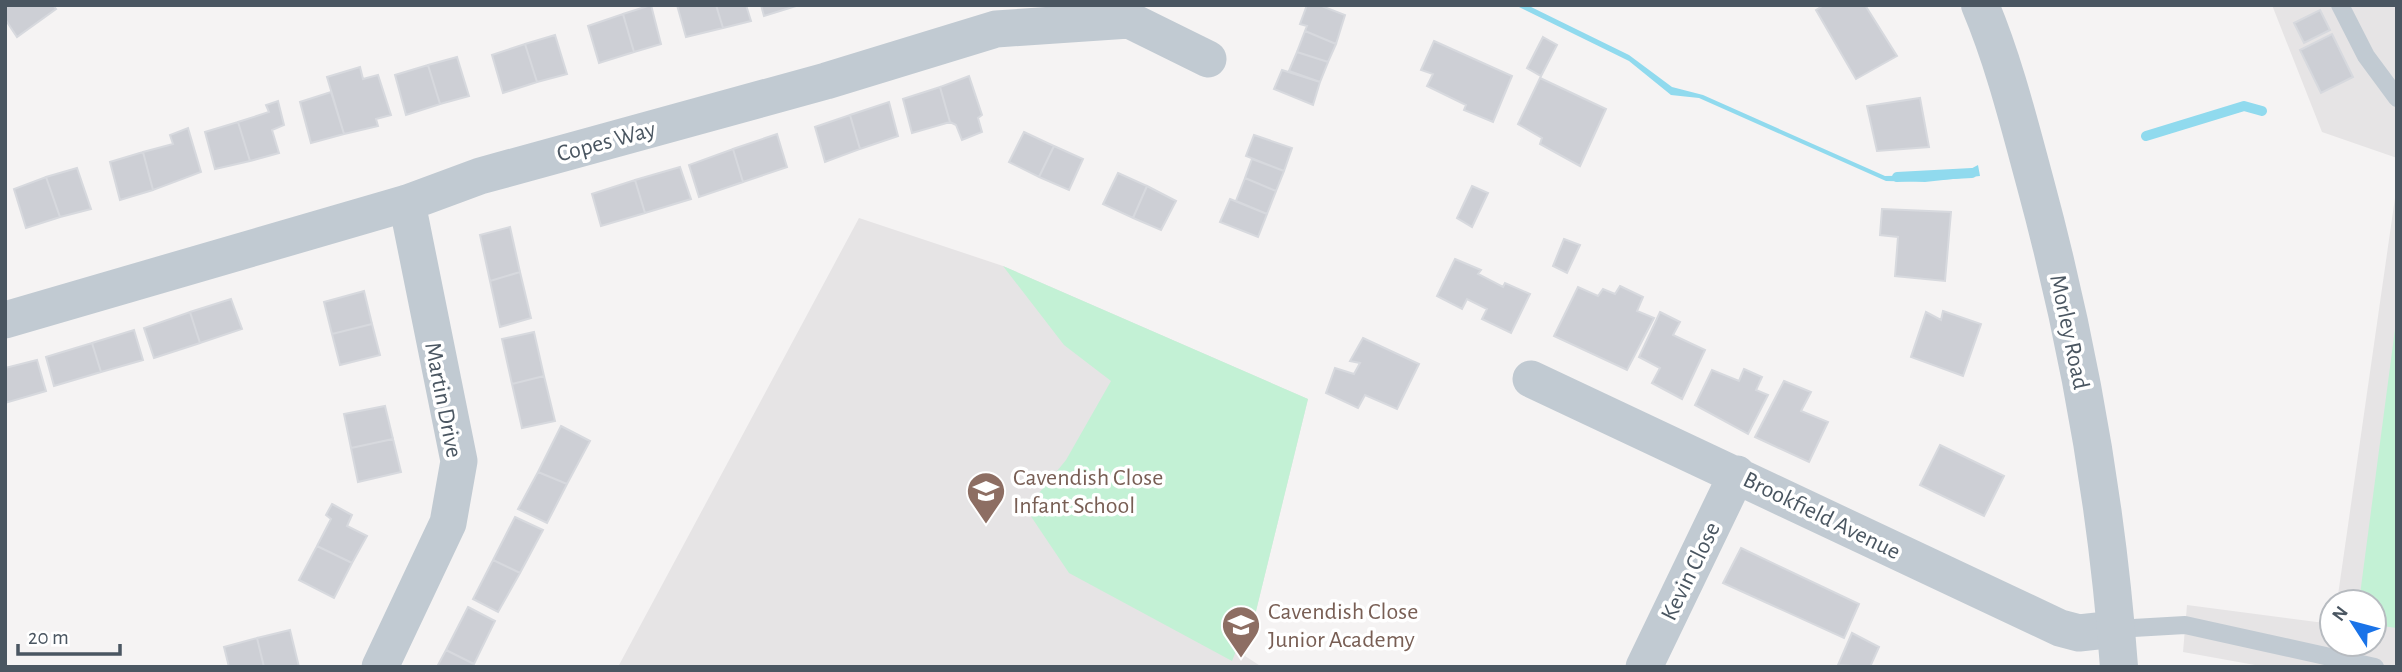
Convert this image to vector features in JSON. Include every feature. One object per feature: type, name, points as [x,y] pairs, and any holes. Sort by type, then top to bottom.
[{"type":"street","name":"Morley Road","points":[[1980,5],[2010,90],[2081,370],[2109,548],[2119,667]]},
{"type":"street","name":"Copes Way","points":[[5,320],[407,203],[480,176],[826,81],[996,29],[1129,20],[1208,59]]},
{"type":"street","name":"Martin Drive","points":[[380,667],[448,523],[459,461],[407,203]]},
{"type":"street","name":"Brookfield Avenue","points":[[1531,379],[2060,628],[2079,633],[2116,629]]},
{"type":"street","name":"Kevin Close","points":[[1644,667],[1737,474]]},
{"type":"lane","points":[[2340,5],[2366,56],[2397,98]]},
{"type":"lane","points":[[2116,629],[2185,625],[2375,667]]},
{"type":"shaded area","points":[[2272,5],[2397,5],[2397,158],[2322,132]]},
{"type":"shaded area","points":[[2397,184],[2397,667],[2266,667],[2183,652],[2187,605],[2318,622],[2318,658],[2388,658],[2388,588],[2339,588]]},
{"type":"shaded area","name":"Cavendish Close Infant School","points":[[859,218],[1003,266],[1308,399],[1245,656],[1262,667],[618,667]]},
{"type":"green space","points":[[1003,266],[1308,399],[1245,656],[1236,651],[1232,661],[1069,573],[1026,509],[1066,460],[1111,381],[1064,345]]},
{"type":"green space","points":[[2397,314],[2397,628],[2388,627],[2388,588],[2361,588]]},
{"type":"water","points":[[1515,5],[1527,5],[1629,55],[1672,87],[1703,95],[1885,176],[1948,175],[1963,173],[1978,165],[1980,176],[1925,182],[1886,181],[1699,98],[1671,95],[1629,61]]},
{"type":"building","points":[[5,5],[53,5],[56,9],[17,37],[5,19]]},
{"type":"building","points":[[651,5],[661,44],[634,52],[623,14]]},
{"type":"building","points":[[677,5],[716,5],[723,28],[686,37]]},
{"type":"building","points":[[716,5],[746,5],[751,21],[723,28]]},
{"type":"building","points":[[761,5],[795,5],[796,6],[764,16]]},
{"type":"building","points":[[1307,5],[1319,5],[1345,15],[1336,44],[1305,31],[1307,26],[1300,24]]},
{"type":"building","points":[[1824,5],[1865,5],[1897,56],[1856,79],[1816,10]]},
{"type":"building","points":[[2320,10],[2330,30],[2304,43],[2294,23]]},
{"type":"building","points":[[623,14],[634,52],[599,63],[588,26]]},
{"type":"building","points":[[1305,31],[1336,44],[1328,62],[1297,52]]},
{"type":"building","points":[[2332,34],[2353,77],[2321,93],[2300,50]]},
{"type":"building","points":[[555,35],[567,74],[537,82],[525,44]]},
{"type":"building","points":[[1543,37],[1557,45],[1541,76],[1527,68]]},
{"type":"building","points":[[1434,41],[1512,76],[1493,122],[1464,110],[1466,105],[1427,86],[1433,74],[1421,70]]},
{"type":"building","points":[[525,44],[537,82],[503,93],[492,55]]},
{"type":"building","points":[[1297,52],[1328,62],[1320,82],[1289,71]]},
{"type":"building","points":[[457,57],[469,96],[440,104],[428,65]]},
{"type":"building","points":[[428,65],[440,104],[406,115],[395,75]]},
{"type":"building","points":[[360,67],[363,79],[378,75],[391,115],[376,119],[378,126],[344,134],[327,77]]},
{"type":"building","points":[[1282,70],[1320,82],[1313,105],[1274,89]]},
{"type":"building","points":[[969,76],[982,115],[978,118],[982,132],[962,140],[956,125],[950,122],[940,87]]},
{"type":"building","points":[[1540,78],[1606,109],[1580,166],[1540,144],[1542,138],[1518,124]]},
{"type":"building","points":[[940,87],[950,122],[912,133],[903,99]]},
{"type":"building","points":[[331,92],[344,134],[311,143],[300,102]]},
{"type":"building","points":[[1920,98],[1929,147],[1877,151],[1867,106]]},
{"type":"building","points":[[278,101],[284,125],[272,130],[279,153],[250,161],[238,122],[269,112],[266,105]]},
{"type":"building","points":[[889,102],[898,136],[860,149],[850,115]]},
{"type":"building","points":[[850,115],[860,149],[825,162],[815,127]]},
{"type":"building","points":[[238,122],[250,161],[215,169],[205,132]]},
{"type":"building","points":[[188,128],[201,172],[153,190],[143,152],[173,144],[170,135]]},
{"type":"building","points":[[1024,132],[1054,146],[1039,177],[1009,162]]},
{"type":"building","points":[[777,134],[787,167],[743,182],[733,149]]},
{"type":"building","points":[[1254,135],[1292,148],[1284,171],[1246,156]]},
{"type":"building","points":[[1054,146],[1083,159],[1069,190],[1039,177]]},
{"type":"building","points":[[733,149],[743,182],[699,197],[689,165]]},
{"type":"building","points":[[143,152],[153,190],[120,200],[110,162]]},
{"type":"building","points":[[1252,159],[1284,171],[1276,191],[1245,178]]},
{"type":"building","points":[[680,167],[691,199],[645,213],[635,180]]},
{"type":"building","points":[[77,168],[91,209],[60,217],[46,177]]},
{"type":"building","points":[[1118,173],[1147,186],[1133,218],[1103,204]]},
{"type":"building","points":[[46,177],[60,217],[26,228],[14,189]]},
{"type":"building","points":[[1245,178],[1276,191],[1267,214],[1236,201]]},
{"type":"building","points":[[635,180],[645,213],[601,226],[592,194]]},
{"type":"building","points":[[1147,186],[1176,201],[1161,230],[1133,218]]},
{"type":"building","points":[[1472,186],[1488,193],[1472,227],[1457,218]]},
{"type":"building","points":[[1230,199],[1267,214],[1258,237],[1220,222]]},
{"type":"building","points":[[1882,209],[1951,212],[1945,281],[1895,276],[1898,237],[1880,235]]},
{"type":"building","points":[[510,227],[520,272],[490,281],[480,235]]},
{"type":"building","points":[[1564,239],[1580,245],[1567,273],[1553,266]]},
{"type":"building","points":[[1455,259],[1481,270],[1478,274],[1503,287],[1505,283],[1530,294],[1511,333],[1482,319],[1487,309],[1467,299],[1462,309],[1437,296]]},
{"type":"building","points":[[520,272],[531,318],[500,327],[490,281]]},
{"type":"building","points":[[1620,286],[1643,297],[1637,311],[1654,318],[1627,370],[1554,336],[1578,287],[1598,296],[1603,289],[1615,294]]},
{"type":"building","points":[[364,291],[372,324],[332,334],[324,302]]},
{"type":"building","points":[[231,299],[242,329],[200,343],[190,312]]},
{"type":"building","points":[[1943,311],[1981,324],[1963,376],[1911,357],[1926,312],[1941,320]]},
{"type":"building","points":[[190,312],[200,343],[154,358],[144,328]]},
{"type":"building","points":[[1660,312],[1680,322],[1673,335],[1705,350],[1682,399],[1652,383],[1660,368],[1639,357]]},
{"type":"building","points":[[372,324],[380,355],[340,365],[332,334]]},
{"type":"building","points":[[134,330],[143,360],[101,372],[92,343]]},
{"type":"building","points":[[534,332],[544,376],[512,384],[502,339]]},
{"type":"building","points":[[1363,338],[1419,364],[1397,409],[1365,395],[1358,408],[1326,393],[1335,368],[1354,374],[1360,363],[1350,361]]},
{"type":"building","points":[[92,343],[101,372],[54,386],[46,357]]},
{"type":"building","points":[[37,360],[46,391],[5,403],[5,368]]},
{"type":"building","points":[[1744,369],[1762,377],[1756,390],[1768,395],[1748,434],[1695,405],[1712,370],[1739,381]]},
{"type":"building","points":[[544,376],[555,421],[522,428],[512,384]]},
{"type":"building","points":[[1784,381],[1811,392],[1801,411],[1828,422],[1809,462],[1755,437]]},
{"type":"building","points":[[385,406],[393,439],[351,448],[344,414]]},
{"type":"building","points":[[561,426],[590,441],[567,484],[538,472]]},
{"type":"building","points":[[393,439],[401,472],[358,482],[351,448]]},
{"type":"building","points":[[1940,445],[2004,476],[1984,516],[1920,485]]},
{"type":"building","points":[[538,472],[567,484],[547,523],[518,509]]},
{"type":"building","points":[[332,504],[352,515],[347,526],[367,536],[352,563],[317,546],[331,519],[326,515]]},
{"type":"building","points":[[515,517],[543,530],[520,573],[493,560]]},
{"type":"building","points":[[317,546],[352,563],[334,598],[299,580]]},
{"type":"building","points":[[1741,548],[1859,604],[1844,638],[1723,583]]},
{"type":"building","points":[[493,560],[520,573],[498,612],[473,599]]},
{"type":"building","points":[[468,607],[495,621],[474,664],[446,650]]},
{"type":"building","points":[[290,630],[299,667],[264,667],[257,638]]},
{"type":"building","points":[[1852,633],[1879,647],[1870,667],[1838,665]]},
{"type":"building","points":[[257,638],[264,667],[229,667],[224,647]]},
{"type":"building","points":[[446,650],[474,664],[473,667],[437,667]]},
{"type":"waterway","points":[[2146,136],[2244,106],[2262,111]]},
{"type":"waterway","points":[[1897,177],[1972,173]]},
{"type":"place","name":"Cavendish Close Infant School","points":[[986,525]]},
{"type":"place","name":"Cavendish Close Junior Academy","points":[[1241,659]]}]
